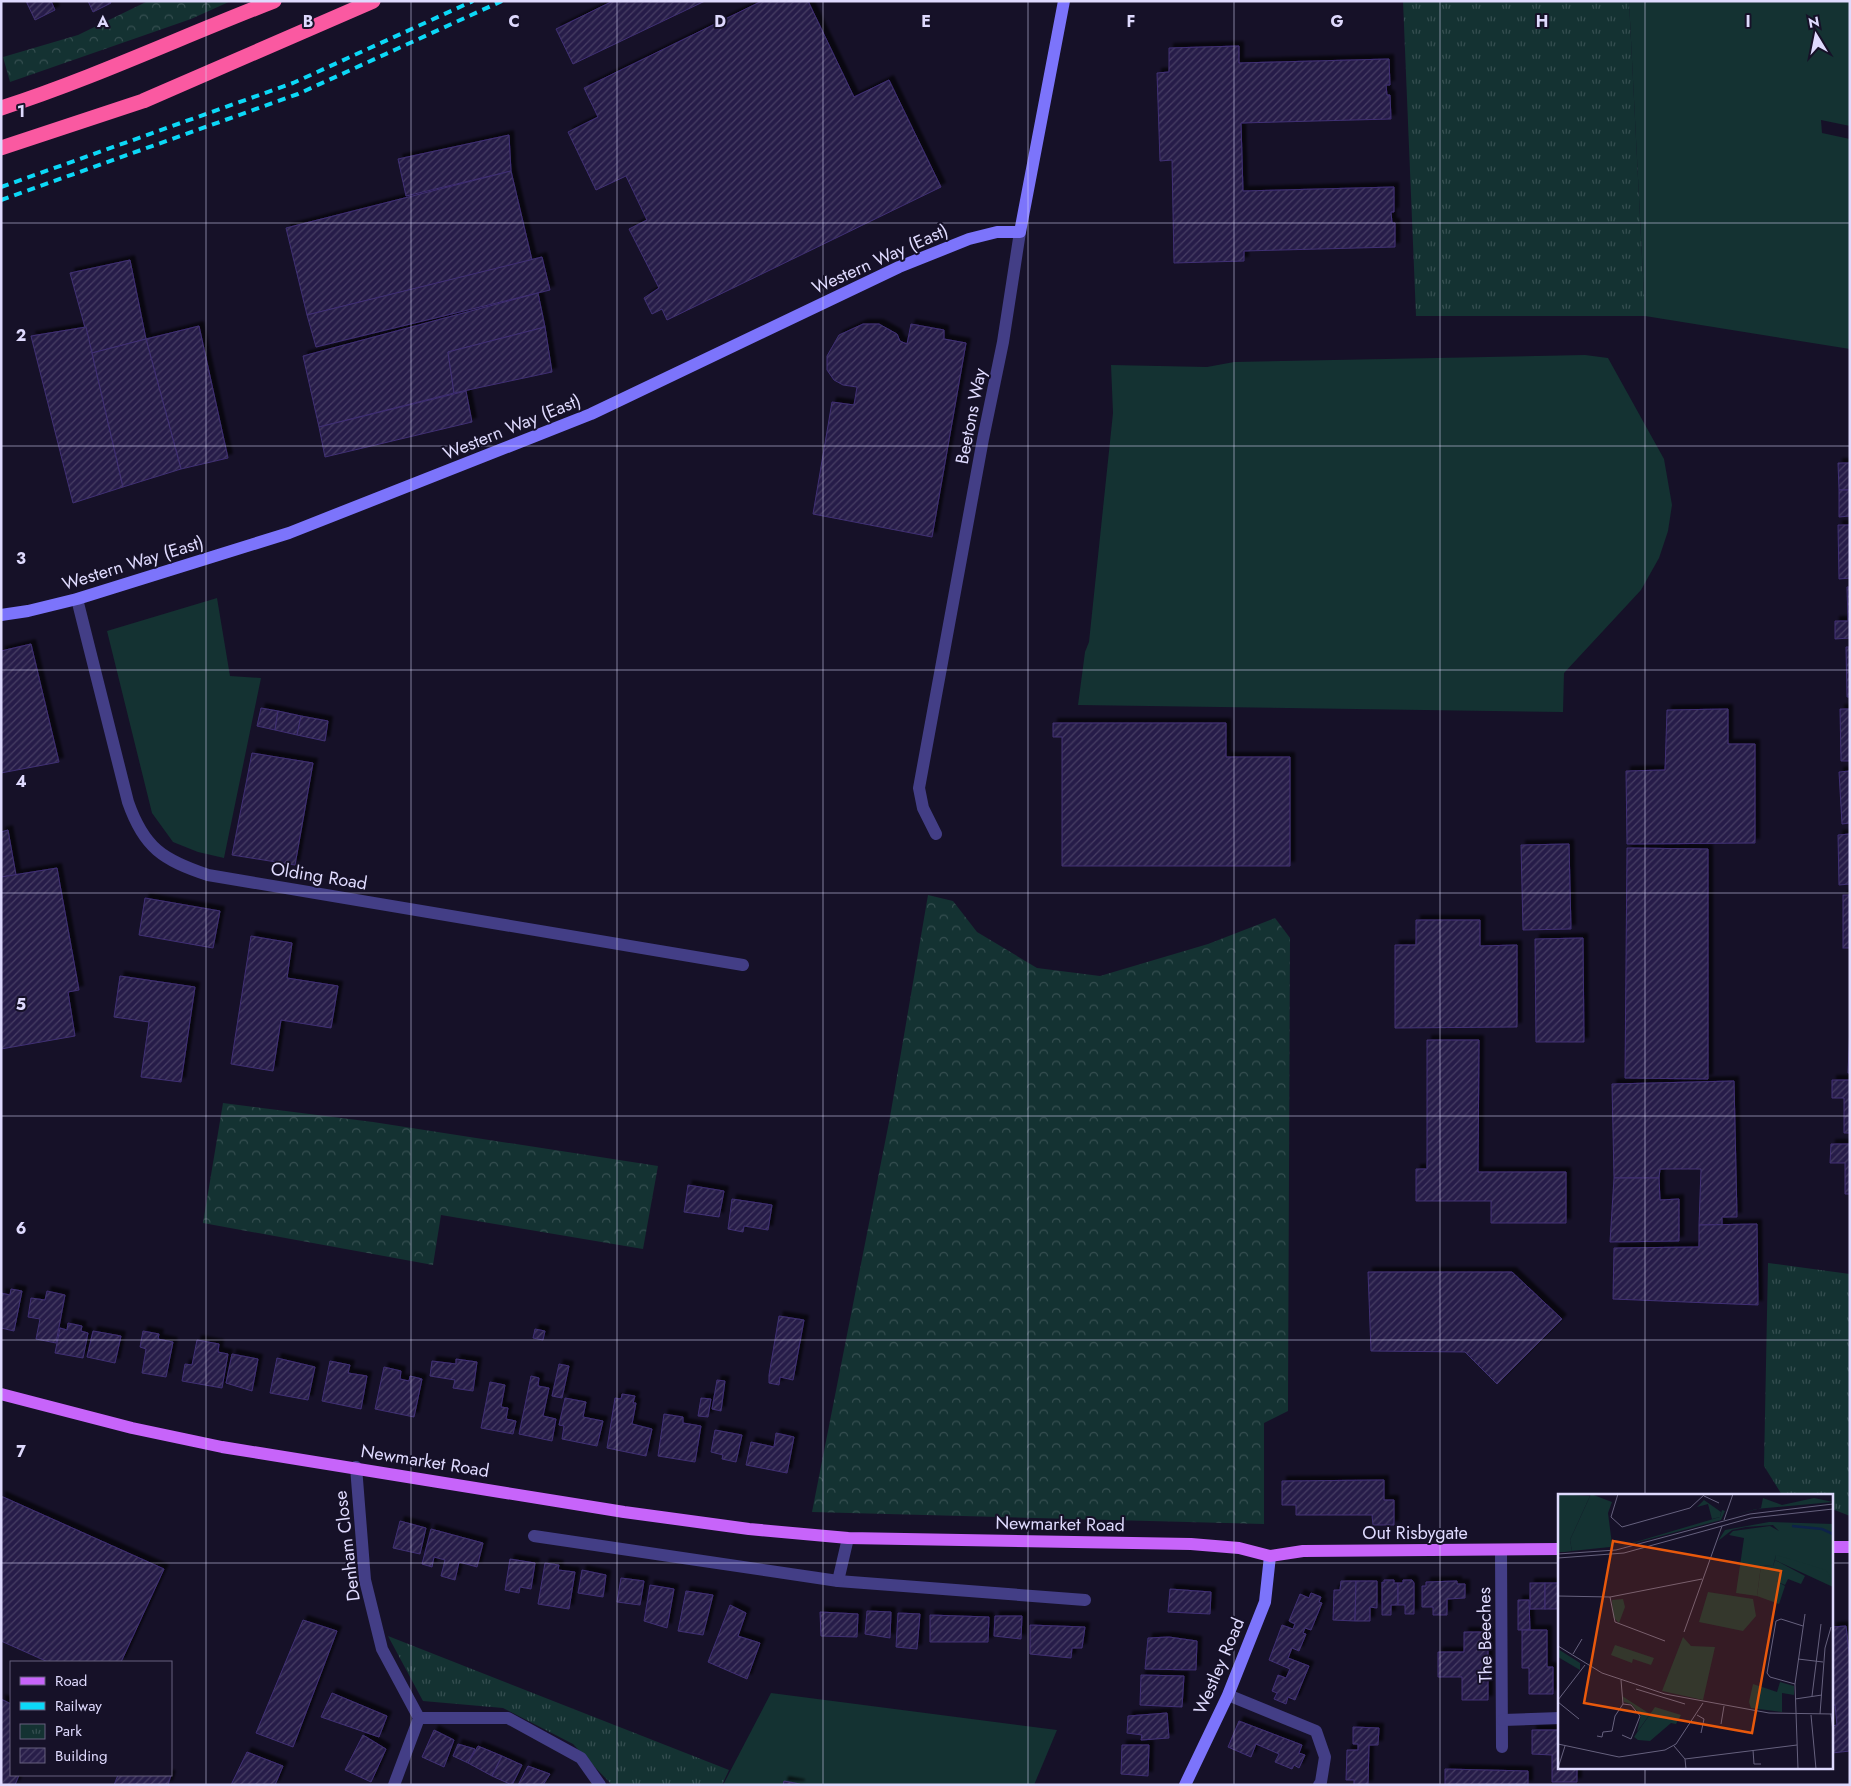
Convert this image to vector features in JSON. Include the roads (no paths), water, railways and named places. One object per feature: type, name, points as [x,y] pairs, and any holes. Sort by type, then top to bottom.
[{"type":"highway","points":[[1,108],[58,90],[202,29],[274,1]]},
{"type":"highway","points":[[1,148],[143,101],[373,1]]},
{"type":"main road","name":"Newmarket Road","points":[[1,1394],[132,1428],[222,1447],[356,1467],[624,1512],[749,1528],[848,1538],[1191,1544],[1239,1548],[1270,1556]]},
{"type":"main road","points":[[1834,1547],[1850,1547]]},
{"type":"main road","name":"Out Risbygate","points":[[1270,1556],[1303,1551],[1558,1549]]},
{"type":"street","name":"Beetons Way","points":[[936,834],[923,808],[919,788],[983,439],[1003,342],[1020,232],[1064,1]]},
{"type":"street","name":"Western Way (East)","points":[[1,614],[28,611],[77,599],[289,534],[631,396],[899,267],[969,238],[996,232],[1020,232]]},
{"type":"street","name":"Olding Road","points":[[77,599],[128,802],[136,825],[151,844],[175,864],[208,875],[744,965]]},
{"type":"street","name":"Denham Close","points":[[356,1467],[365,1580],[382,1650],[419,1718]]},
{"type":"street","points":[[534,1536],[838,1581],[1085,1600]]},
{"type":"street","points":[[838,1581],[848,1538]]},
{"type":"street","name":"The Beeches","points":[[1501,1550],[1502,1747]]},
{"type":"street","name":"Westley Road","points":[[1185,1785],[1228,1695],[1265,1602],[1270,1556]]},
{"type":"street","points":[[1228,1695],[1316,1731],[1325,1757],[1319,1785]]},
{"type":"street","points":[[394,1785],[419,1718],[508,1718],[581,1758],[600,1785]]},
{"type":"street","points":[[1503,1720],[1558,1718]]},
{"type":"railway","points":[[1,187],[293,83],[473,1]]},
{"type":"railway","points":[[1,200],[298,94],[502,1]]}]
